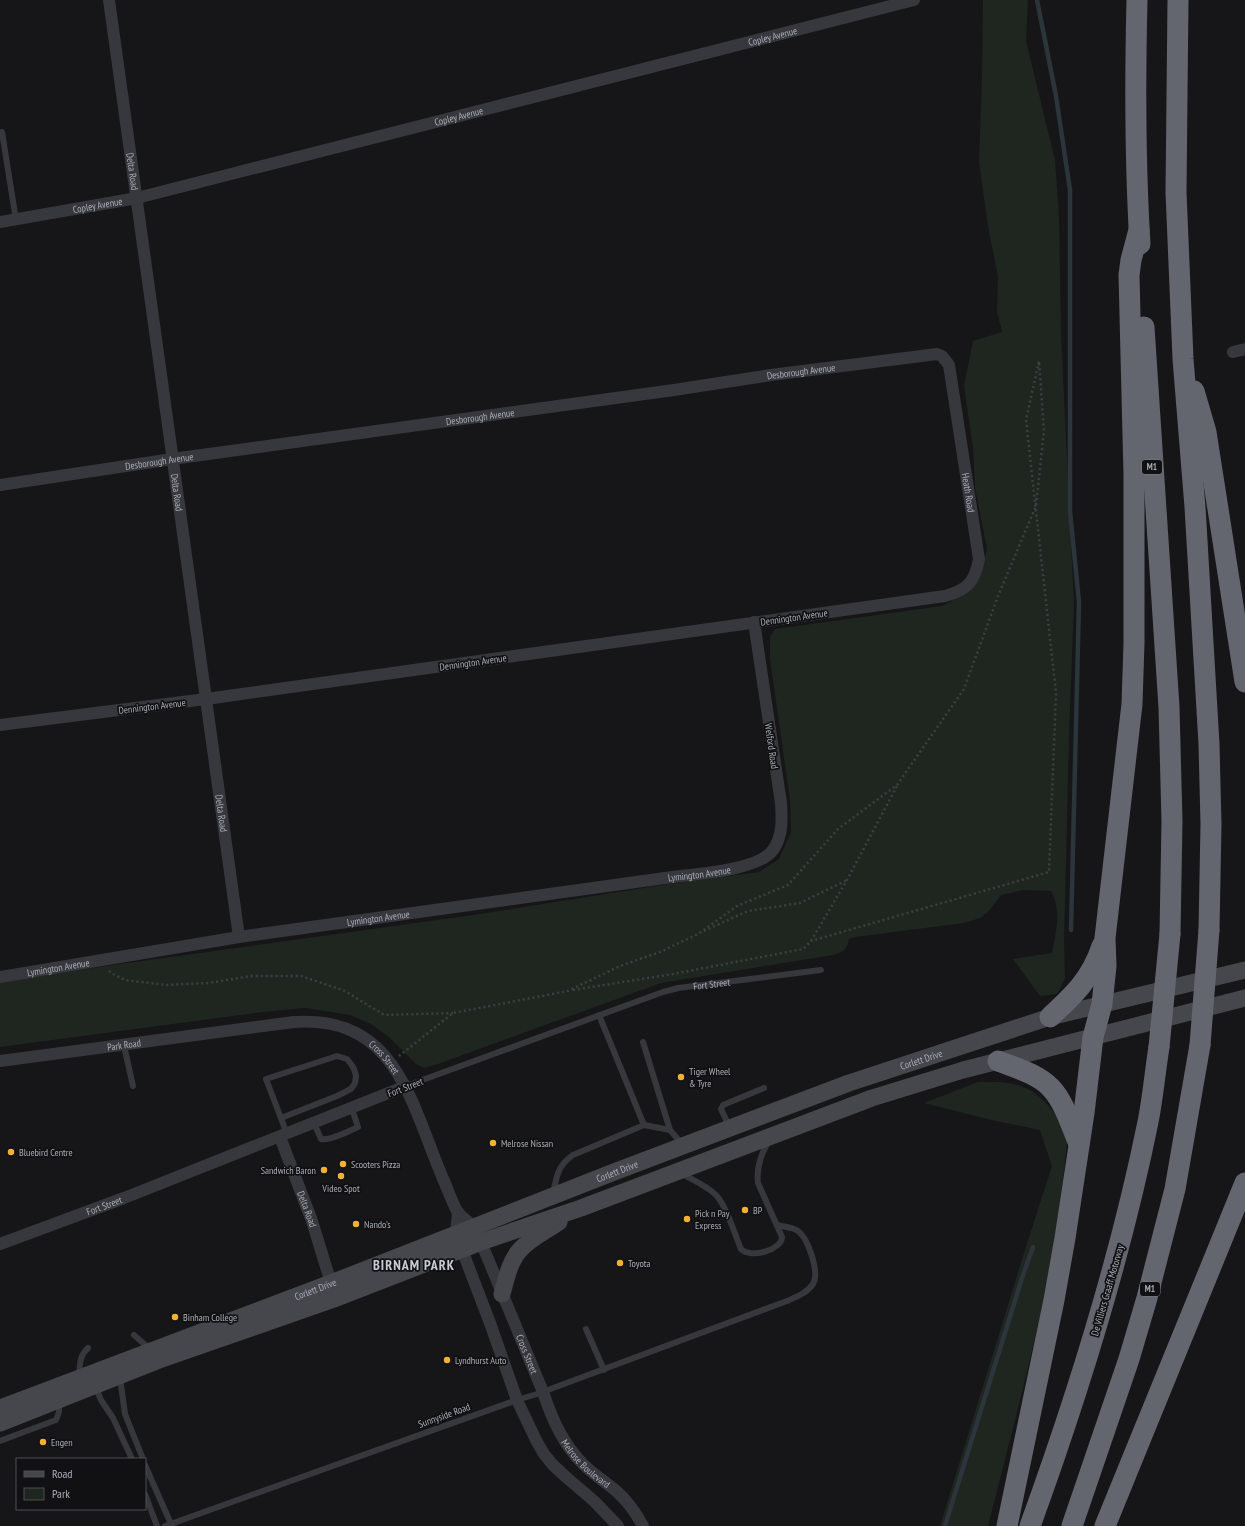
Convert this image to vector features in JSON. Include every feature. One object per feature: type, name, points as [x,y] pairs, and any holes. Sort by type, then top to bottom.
[{"type":"highway","name":"M1","points":[[1138,0],[1135,73],[1136,165],[1139,230]]},
{"type":"highway","name":"M1","points":[[1072,1526],[1129,1358],[1147,1298],[1175,1189],[1200,1045],[1209,930],[1211,824],[1209,744],[1195,507],[1183,358],[1176,192],[1178,0]]},
{"type":"highway","name":"De Villiers Graaff Motorway","points":[[1030,1526],[1076,1394],[1119,1248],[1148,1121],[1159,1047],[1170,934],[1172,821],[1168,707],[1151,449],[1139,230]]},
{"type":"highway","points":[[1007,1526],[1054,1300],[1079,1144],[1093,1037],[1102,1004],[1106,966],[1105,938],[1132,704],[1135,514],[1129,275],[1131,260],[1139,230]]},
{"type":"highway","points":[[1183,358],[1200,407],[1206,432],[1245,682]]},
{"type":"highway","points":[[1050,1017],[1078,991],[1093,969],[1105,938]]},
{"type":"highway","points":[[998,1061],[1029,1074],[1051,1088],[1059,1100],[1079,1144]]},
{"type":"highway","points":[[1105,1526],[1245,1183]]},
{"type":"main road","name":"Corlett Drive","points":[[0,1408],[331,1283],[684,1145],[849,1083],[1050,1017],[1245,970]]},
{"type":"main road","name":"Corlett Drive","points":[[0,1423],[159,1360],[334,1299],[481,1242],[581,1208],[773,1135],[916,1083],[1245,998]]},
{"type":"main road","points":[[502,1294],[513,1260],[519,1251],[529,1242],[581,1208]]},
{"type":"street","name":"Delta Road","points":[[109,0],[239,937]]},
{"type":"street","name":"Copley Avenue","points":[[0,222],[137,198],[914,0]]},
{"type":"street","name":"Desborough Avenue","points":[[0,485],[172,459],[929,354],[937,354],[942,356],[949,365],[950,371]]},
{"type":"street","name":"Heath Road","points":[[945,596],[958,593],[966,588],[977,571],[979,559],[950,371]]},
{"type":"street","name":"Dennington Avenue","points":[[0,725],[206,699],[945,596]]},
{"type":"street","name":"Welford Road","points":[[754,622],[782,817],[781,831],[777,843],[766,858],[758,862]]},
{"type":"street","name":"Lymington Avenue","points":[[0,976],[239,937],[672,878],[728,869],[758,862]]},
{"type":"street","name":"Cross Street","points":[[249,1028],[312,1021],[341,1026],[365,1037],[381,1051],[406,1086],[431,1150],[458,1212],[474,1227],[543,1392]]},
{"type":"street","name":"Park Road","points":[[0,1061],[124,1046],[249,1028]]},
{"type":"street","name":"Fort Street","points":[[0,1244],[124,1198],[406,1086]]},
{"type":"street","name":"Delta Road","points":[[283,1135],[331,1283]]},
{"type":"street","name":"Cross Street","points":[[458,1212],[456,1234],[490,1322],[517,1400]]},
{"type":"street","name":"Melrose Boulevard","points":[[543,1392],[557,1427],[576,1456],[590,1471],[616,1491],[627,1502],[644,1526]]},
{"type":"street","points":[[517,1400],[544,1454],[566,1478],[594,1501],[618,1526]]},
{"type":"lane","points":[[2,132],[16,220]]},
{"type":"lane","name":"Fort Street","points":[[406,1086],[663,992],[678,988],[821,970]]},
{"type":"lane","points":[[599,1015],[644,1125]]},
{"type":"lane","points":[[643,1042],[670,1130],[684,1145]]},
{"type":"lane","points":[[124,1046],[132,1086]]},
{"type":"lane","points":[[281,1118],[351,1089],[356,1076],[351,1064],[342,1057],[337,1056],[266,1079],[281,1118],[283,1135]]},
{"type":"lane","points":[[730,1128],[722,1108],[723,1105],[764,1088]]},
{"type":"lane","points":[[314,1123],[321,1139],[325,1140],[358,1127],[352,1108]]},
{"type":"lane","points":[[552,1196],[556,1176],[565,1160],[573,1155],[644,1125],[670,1130]]},
{"type":"lane","points":[[677,1171],[716,1195],[722,1203],[741,1249],[744,1252],[754,1254],[779,1245],[782,1241],[782,1237],[758,1183],[757,1176],[761,1156],[773,1135]]},
{"type":"lane","name":"Sunnyside Road","points":[[168,1525],[604,1370],[730,1323],[806,1292],[815,1280],[814,1264],[804,1237],[792,1228],[777,1225]]},
{"type":"lane","points":[[586,1329],[604,1370]]},
{"type":"lane","points":[[134,1335],[152,1351]]},
{"type":"lane","points":[[79,1379],[80,1358],[88,1348]]},
{"type":"lane","points":[[120,1376],[125,1414],[143,1458]]},
{"type":"lane","points":[[95,1385],[101,1400],[114,1418],[132,1458]]},
{"type":"lane","points":[[0,1441],[56,1420],[59,1412],[59,1399]]},
{"type":"lane","points":[[146,1468],[168,1525]]},
{"type":"lane","points":[[146,1497],[157,1526]]},
{"type":"path","points":[[99,960],[113,974],[125,980],[166,985],[209,983],[251,976],[301,976],[345,991],[384,1015],[454,1013],[803,949],[811,941],[847,880],[897,785],[964,689],[998,596],[1036,506],[1044,431],[1039,361],[1026,420],[1036,506],[1056,693],[1049,872],[811,941]]},
{"type":"path","points":[[698,934],[737,906],[788,885],[838,829],[897,785]]},
{"type":"path","points":[[568,991],[620,966],[660,952],[748,911],[800,903],[847,880]]},
{"type":"path","points":[[390,1064],[415,1042],[454,1013]]},
{"type":"green space","points":[[983,0],[1028,0],[1026,41],[1055,160],[1059,216],[1061,335],[1074,605],[1064,941],[1065,979],[1057,994],[1040,996],[1013,959],[1052,953],[1056,929],[1056,906],[1051,891],[1023,890],[1001,895],[988,912],[980,918],[964,923],[855,937],[849,939],[844,950],[833,955],[661,983],[424,1068],[416,1064],[389,1037],[371,1024],[350,1015],[305,1008],[263,1012],[0,1047],[0,982],[480,914],[675,883],[759,872],[779,859],[791,832],[790,800],[770,659],[770,637],[775,629],[942,606],[970,591],[982,571],[987,549],[975,488],[973,448],[964,386],[973,341],[1002,332],[997,311],[998,277],[988,226],[979,162]]},
{"type":"green space","points":[[978,1082],[1011,1083],[1028,1089],[1045,1102],[1058,1117],[1065,1130],[1067,1143],[1058,1219],[1036,1335],[988,1526],[940,1526],[1052,1166],[1040,1130],[991,1120],[924,1103]]},
{"type":"waterway","points":[[1037,0],[1056,96],[1070,190],[1070,511],[1079,602],[1071,930]]},
{"type":"waterway","points":[[945,1526],[1033,1247]]},
{"type":"place","name":"Tiger Wheel & Tyre","points":[[681,1077]]},
{"type":"place","name":"Melrose Nissan","points":[[493,1143]]},
{"type":"place","name":"Bluebird Centre","points":[[11,1152]]},
{"type":"place","name":"Scooters Pizza","points":[[343,1164]]},
{"type":"place","name":"Sandwich Baron","points":[[324,1170]]},
{"type":"place","name":"Video Spot","points":[[341,1176]]},
{"type":"place","name":"BP","points":[[745,1210]]},
{"type":"place","name":"Pick n Pay Express","points":[[687,1219]]},
{"type":"place","name":"Nando's","points":[[356,1224]]},
{"type":"place","name":"Toyota","points":[[620,1263]]},
{"type":"place","name":"Binham College","points":[[175,1317]]},
{"type":"place","name":"Lyndhurst Auto","points":[[447,1360]]},
{"type":"place","name":"Engen","points":[[43,1442]]},
{"type":"district","name":"BIRNAM PARK","points":[[414,1265]]}]
